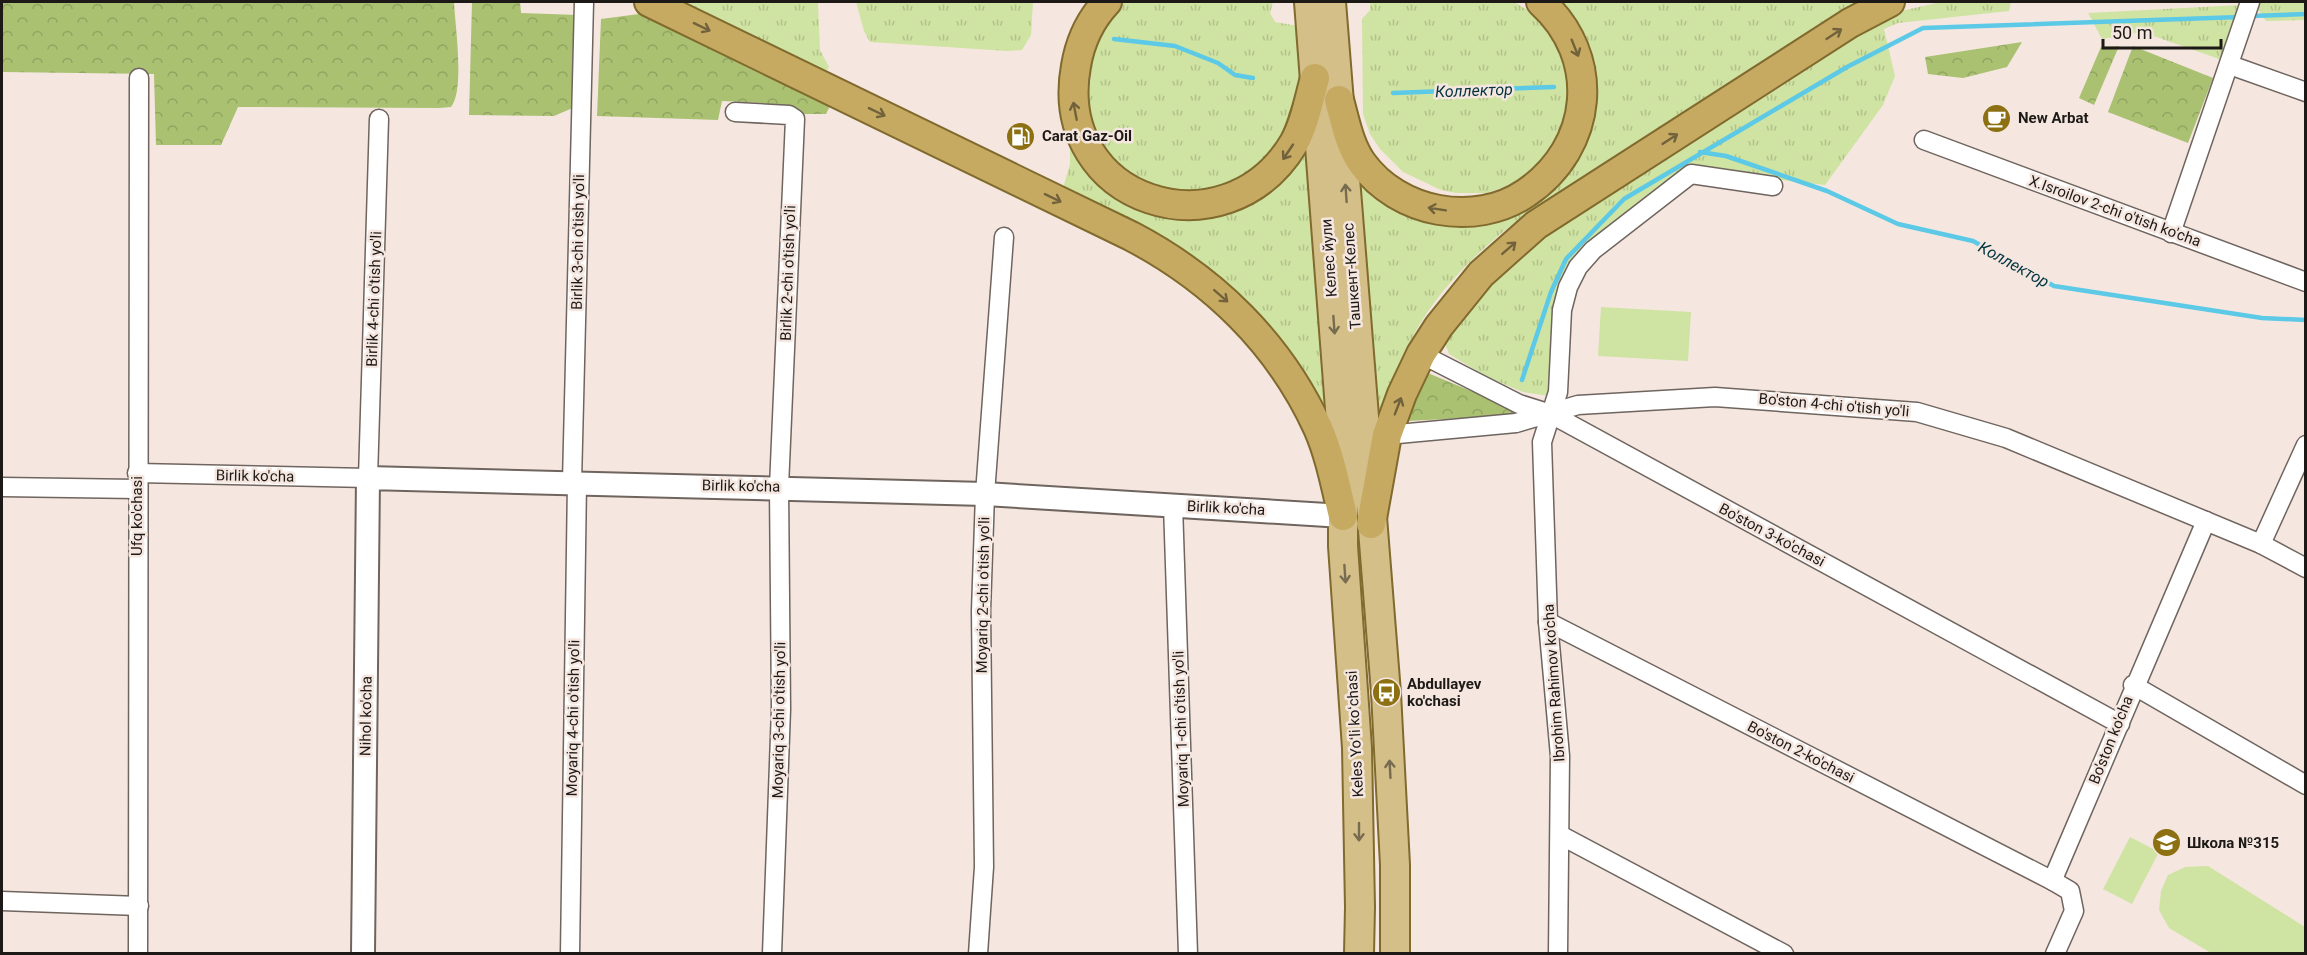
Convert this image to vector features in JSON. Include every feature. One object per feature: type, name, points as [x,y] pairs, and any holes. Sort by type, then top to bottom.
[{"type":"highway","points":[[650,2],[1131,236],[1206,284],[1240,314],[1272,351],[1299,391],[1319,430],[1343,516]]},
{"type":"highway","points":[[1107,2],[1092,19],[1079,51],[1072,98],[1081,137],[1101,168],[1132,191],[1146,197],[1177,205],[1211,203],[1257,186],[1284,158],[1295,140],[1304,119],[1315,78]]},
{"type":"highway","points":[[1339,99],[1349,138],[1362,163],[1381,183],[1403,199],[1433,209],[1470,211],[1489,209],[1516,199],[1539,183],[1563,156],[1581,109],[1582,69],[1576,47],[1565,28],[1541,2]]},
{"type":"highway","points":[[1371,524],[1387,435],[1421,354],[1469,287],[1492,263],[1536,225],[1850,23],[1890,2]]},
{"type":"main road","name":"Келес йули","points":[[1321,15],[1315,78],[1343,448],[1343,516]]},
{"type":"main road","name":"Ташкент-Келес","points":[[1321,15],[1339,99],[1371,524]]},
{"type":"main road","name":"Keles Yoʻli koʻchasi","points":[[1343,516],[1343,546],[1357,748],[1359,954]]},
{"type":"main road","points":[[1371,524],[1392,792],[1395,954]]},
{"type":"main road","points":[[1360,907],[1368,904],[1375,906],[1380,913],[1381,954]]},
{"type":"street","name":"Birlik 3-chi o'tish yo'li","points":[[575,482],[584,2]]},
{"type":"street","points":[[2171,233],[2249,8]]},
{"type":"street","points":[[2230,65],[2306,92]]},
{"type":"street","name":"Ufq ko'chasi","points":[[138,954],[139,78]]},
{"type":"street","name":"Birlik 2-chi o'tish yo'li","points":[[735,112],[789,115],[795,119],[779,487]]},
{"type":"street","name":"Birlik 4-chi o'tish yo'li","points":[[368,478],[379,120]]},
{"type":"street","name":"X.Isroilov 2-chi o'tish ko'cha","points":[[1924,140],[2306,282]]},
{"type":"street","name":"Ibrohim Rahimov ko'cha","points":[[1558,954],[1560,756],[1548,622],[1542,442],[1558,392],[1565,299],[1578,267],[1593,250],[1692,174],[1773,186]]},
{"type":"street","name":"Moyariq 2-chi o'tish yo'li","points":[[978,954],[984,867],[981,611],[985,494],[1004,237]]},
{"type":"street","name":"Bo'ston 3-ko'chasi","points":[[1421,354],[1519,404],[1551,414],[2120,724]]},
{"type":"street","name":"Bo'ston 4-chi o'tish yo'li","points":[[1387,435],[1516,423],[1578,405],[1715,397],[1917,412],[2006,438],[2206,520],[2261,544],[2306,568]]},
{"type":"street","points":[[2261,544],[2306,445]]},
{"type":"street","name":"Birlik ko'cha","points":[[2,487],[137,481],[368,478],[575,482],[985,494],[1343,516]]},
{"type":"street","name":"Nihol ko'cha","points":[[363,954],[368,478]]},
{"type":"street","name":"Moyariq 4-chi o'tish yo'li","points":[[570,954],[575,482]]},
{"type":"street","name":"Moyariq 3-chi o'tish yo'li","points":[[772,954],[781,709],[779,487]]},
{"type":"street","name":"Moyariq 1-chi o'tish yo'li","points":[[1173,505],[1188,954]]},
{"type":"street","name":"Bo'ston ko'cha","points":[[2053,881],[2120,724],[2133,685],[2206,520]]},
{"type":"street","name":"Bo'ston 2-ko'chasi","points":[[1548,622],[2053,881]]},
{"type":"street","points":[[2133,685],[2306,785]]},
{"type":"street","points":[[1560,835],[1784,954]]},
{"type":"street","points":[[2053,881],[2070,891],[2074,911],[2055,954]]},
{"type":"street","points":[[2,901],[139,906]]},
{"type":"green space","points":[[2,2],[454,2],[458,87],[451,107],[238,107],[221,145],[156,145],[154,74],[2,72]]},
{"type":"green space","points":[[472,2],[520,2],[521,13],[578,15],[575,107],[554,116],[469,115]]},
{"type":"green space","points":[[668,2],[818,2],[820,50],[829,67],[822,77]]},
{"type":"green space","points":[[856,2],[1033,2],[1031,35],[1022,50],[1007,51],[870,42],[864,31]]},
{"type":"green space","points":[[1121,2],[1273,2],[1270,13],[1275,22],[1298,26],[1303,64],[1300,99],[1274,155],[1240,183],[1170,193],[1127,172],[1103,149],[1096,135],[1088,102],[1093,54],[1096,39]]},
{"type":"green space","points":[[1370,2],[1514,2],[1541,18],[1562,44],[1572,109],[1552,153],[1516,183],[1487,193],[1456,193],[1441,190],[1403,172],[1380,149],[1370,134],[1363,114],[1362,19],[1370,10]]},
{"type":"green space","points":[[1561,2],[1864,2],[1544,201],[1501,233],[1461,271],[1427,313],[1398,371],[1377,445],[1355,172],[1380,197],[1526,203],[1594,75],[1584,34]]},
{"type":"green space","points":[[1941,2],[2011,2],[2009,11],[1898,23],[1884,29],[1895,76],[1883,105],[1825,185],[1691,170],[1582,250],[1549,396],[1523,392],[1487,377],[1449,354],[1442,336],[1515,251],[1883,15]]},
{"type":"green space","points":[[2260,2],[2305,2],[2305,20],[2266,21],[2257,8]]},
{"type":"green space","points":[[2241,5],[2222,60],[2142,32],[2102,39],[2088,13]]},
{"type":"green space","points":[[654,12],[830,106],[826,114],[802,114],[764,103],[722,101],[718,120],[597,116],[601,19]]},
{"type":"green space","points":[[2022,42],[2007,67],[1963,78],[1928,74],[1925,57]]},
{"type":"green space","points":[[2119,46],[2094,105],[2079,98],[2101,47]]},
{"type":"green space","points":[[2133,46],[2213,78],[2188,143],[2108,112]]},
{"type":"green space","points":[[1070,140],[1088,167],[1109,189],[1133,205],[1158,215],[1186,219],[1214,216],[1242,206],[1271,189],[1308,143],[1329,430],[1290,361],[1061,195],[1070,164]]},
{"type":"green space","points":[[1601,307],[1691,312],[1688,361],[1598,356]]},
{"type":"green space","points":[[1423,371],[1519,411],[1519,415],[1408,421],[1406,414]]},
{"type":"green space","points":[[2130,837],[2159,852],[2132,904],[2103,889]]},
{"type":"green space","points":[[2208,866],[2305,927],[2305,953],[2211,953],[2169,928],[2159,910],[2161,891],[2168,875],[2185,867]]},
{"type":"waterway","points":[[2251,16],[2306,14]]},
{"type":"waterway","points":[[1522,380],[1551,292],[1566,259],[1624,199],[1847,67],[1923,28],[2240,17]]},
{"type":"waterway","name":"Коллектор","points":[[1114,39],[1175,46],[1218,63],[1235,75],[1253,78]]},
{"type":"waterway","name":"Коллектор","points":[[1393,93],[1554,87]]},
{"type":"waterway","name":"Коллектор","points":[[1700,152],[1726,156],[1827,191],[1898,224],[1973,241],[2054,286],[2262,318],[2306,320]]},
{"type":"place","name":"New Arbat","points":[[1997,118]]},
{"type":"place","name":"Carat Gaz-Oil","points":[[1021,136]]},
{"type":"place","name":"Abdullayev ko'chasi","points":[[1386,693]]},
{"type":"place","name":"Школа №315","points":[[2166,843]]}]
